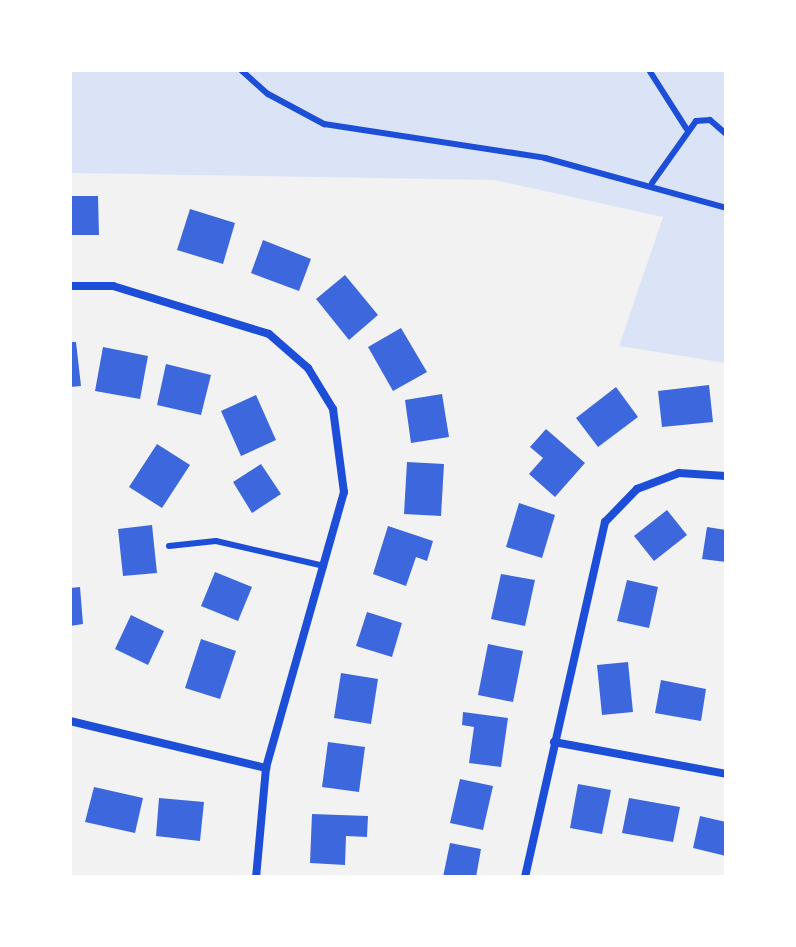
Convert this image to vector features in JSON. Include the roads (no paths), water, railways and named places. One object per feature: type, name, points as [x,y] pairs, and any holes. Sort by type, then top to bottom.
[{"type":"street","points":[[70,286],[113,286],[269,334],[308,368],[333,409],[344,492],[266,768],[256,877]]},
{"type":"street","points":[[525,877],[605,522],[651,484],[679,473],[726,476]]},
{"type":"street","points":[[70,721],[266,768]]},
{"type":"street","points":[[554,742],[726,774]]},
{"type":"lane","points":[[241,70],[268,94],[324,124],[438,137],[652,183],[726,208]]},
{"type":"lane","points":[[649,70],[686,128]]},
{"type":"lane","points":[[652,183],[686,128],[710,120],[726,134]]},
{"type":"lane","points":[[169,546],[216,541],[324,566]]}]
